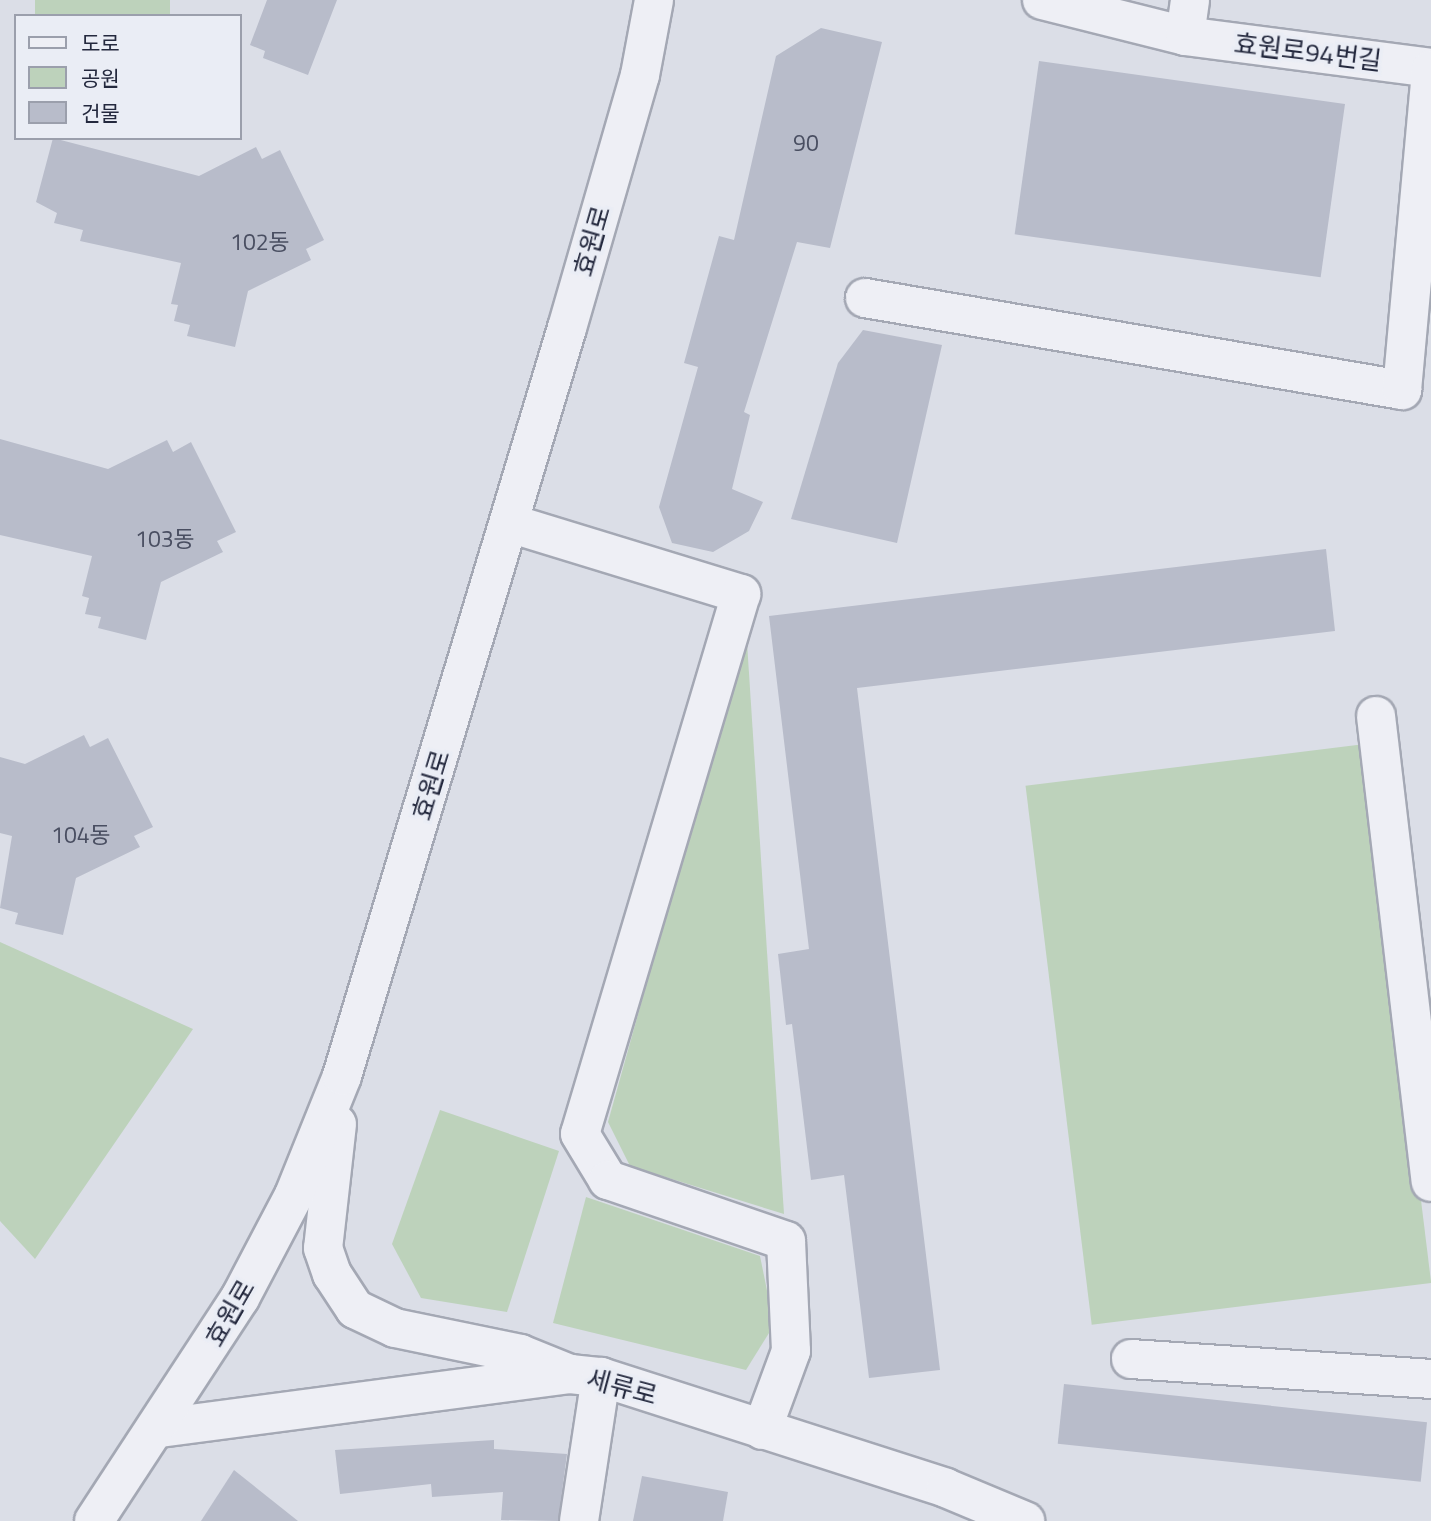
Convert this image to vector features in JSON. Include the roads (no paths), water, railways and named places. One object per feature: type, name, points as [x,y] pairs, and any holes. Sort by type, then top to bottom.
[{"type":"street","name":"효원로","points":[[94,1521],[160,1428],[238,1303],[294,1195],[342,1076],[509,523],[640,75],[654,0]]},
{"type":"street","name":"효원로94번길","points":[[1042,0],[1188,18],[1431,68]]},
{"type":"street","points":[[865,298],[1402,390],[1431,68]]},
{"type":"street","points":[[509,523],[741,594],[580,1134],[608,1180],[786,1241],[791,1351],[762,1430]]},
{"type":"street","points":[[1376,716],[1431,1182]]},
{"type":"street","points":[[342,1076],[322,1229],[323,1248],[343,1294],[355,1309],[384,1324],[520,1354],[586,1376],[579,1521]]},
{"type":"street","points":[[1130,1359],[1431,1379]]},
{"type":"street","name":"세류로","points":[[160,1428],[586,1376],[946,1488],[1025,1521]]}]
